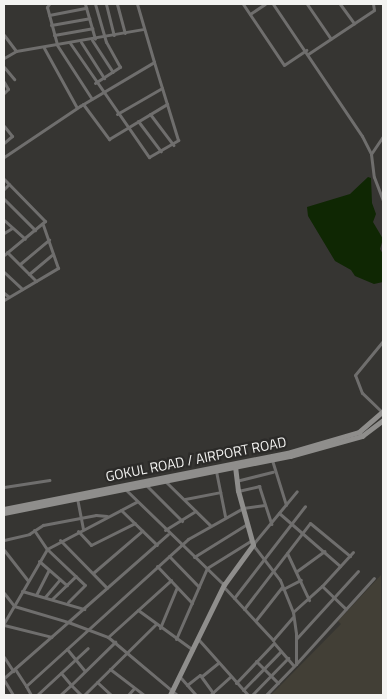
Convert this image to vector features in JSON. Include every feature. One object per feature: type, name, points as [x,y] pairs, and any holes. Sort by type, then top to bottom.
[{"type":"main road","name":"GOKUL ROAD / AIRPORT ROAD","points":[[4,509],[123,487],[291,452],[363,433],[383,411]]},
{"type":"main road","points":[[4,513],[123,487],[146,485],[272,460],[363,433],[383,420]]},
{"type":"main road","points":[[173,694],[224,585],[253,543],[242,508],[235,468]]},
{"type":"street","points":[[49,4],[47,7],[57,45],[92,98]]},
{"type":"street","points":[[85,4],[92,28],[93,40],[113,72]]},
{"type":"street","points":[[95,83],[120,67],[105,38],[96,4]]},
{"type":"street","points":[[106,4],[114,35]]},
{"type":"street","points":[[117,4],[125,33]]},
{"type":"street","points":[[70,43],[95,83],[148,157],[173,145],[178,140],[137,4]]},
{"type":"street","points":[[243,4],[284,65],[331,39],[374,10],[373,4]]},
{"type":"street","points":[[250,14],[265,4]]},
{"type":"street","points":[[273,4],[307,52],[371,154],[374,177],[383,200]]},
{"type":"street","points":[[307,4],[331,39]]},
{"type":"street","points":[[340,4],[354,23]]},
{"type":"street","points":[[49,16],[86,8]]},
{"type":"street","points":[[383,12],[383,36]]},
{"type":"street","points":[[51,25],[89,18]]},
{"type":"street","points":[[54,35],[92,28]]},
{"type":"street","points":[[4,58],[16,51],[105,38],[144,29]]},
{"type":"street","points":[[4,35],[16,51]]},
{"type":"street","points":[[81,42],[104,78]]},
{"type":"street","points":[[44,48],[77,108]]},
{"type":"street","points":[[4,156],[92,98],[154,62]]},
{"type":"street","points":[[4,67],[13,78],[4,82],[8,89],[4,93]]},
{"type":"street","points":[[117,114],[162,88]]},
{"type":"street","points":[[83,104],[108,140],[167,104]]},
{"type":"street","points":[[150,114],[173,145]]},
{"type":"street","points":[[138,121],[161,151]]},
{"type":"street","points":[[4,126],[12,136],[4,141]]},
{"type":"street","points":[[371,154],[383,136]]},
{"type":"street","points":[[4,178],[43,218],[43,225],[49,240],[56,269],[4,300]]},
{"type":"street","points":[[4,190],[9,184]]},
{"type":"street","points":[[4,199],[36,230]]},
{"type":"street","points":[[4,220],[25,239]]},
{"type":"street","points":[[36,281],[20,264],[6,254],[43,225]]},
{"type":"street","points":[[4,233],[12,228]]},
{"type":"street","points":[[20,264],[49,240]]},
{"type":"street","points":[[29,274],[53,254]]},
{"type":"street","points":[[4,272],[22,289]]},
{"type":"street","points":[[4,293],[9,297]]},
{"type":"street","points":[[383,341],[355,375],[362,393],[383,411]]},
{"type":"street","points":[[272,460],[286,505]]},
{"type":"street","points":[[216,471],[225,516]]},
{"type":"street","points":[[236,480],[273,472]]},
{"type":"street","points":[[4,487],[49,480]]},
{"type":"street","points":[[165,481],[210,525]]},
{"type":"street","points":[[146,485],[182,521]]},
{"type":"street","points":[[238,491],[259,486],[271,524]]},
{"type":"street","points":[[123,487],[168,534],[224,585],[295,665]]},
{"type":"street","points":[[176,640],[206,570],[253,543],[297,491]]},
{"type":"street","points":[[184,500],[220,492]]},
{"type":"street","points":[[77,498],[83,529]]},
{"type":"street","points":[[52,637],[4,624],[39,561],[47,549],[60,540],[136,502]]},
{"type":"street","points":[[26,686],[181,545],[225,516],[242,508],[265,505]]},
{"type":"street","points":[[234,598],[305,506]]},
{"type":"street","points":[[120,510],[157,545]]},
{"type":"street","points":[[165,530],[196,511]]},
{"type":"street","points":[[279,513],[304,532],[340,566]]},
{"type":"street","points":[[4,540],[26,535],[43,525],[80,517],[107,516]]},
{"type":"street","points":[[78,531],[91,545],[135,523]]},
{"type":"street","points":[[244,609],[287,553],[313,523],[350,556]]},
{"type":"street","points":[[194,558],[247,524]]},
{"type":"street","points":[[34,530],[47,549],[85,586],[68,602]]},
{"type":"street","points":[[93,573],[142,531]]},
{"type":"street","points":[[13,695],[4,679],[168,534]]},
{"type":"street","points":[[60,540],[107,588]]},
{"type":"street","points":[[253,543],[274,570],[283,587],[293,614],[296,639],[295,665]]},
{"type":"street","points":[[4,550],[28,581]]},
{"type":"street","points":[[297,571],[325,552]]},
{"type":"street","points":[[236,683],[274,641],[293,614],[309,600],[353,552]]},
{"type":"street","points":[[287,553],[309,600]]},
{"type":"street","points":[[169,556],[199,587]]},
{"type":"street","points":[[39,561],[67,585]]},
{"type":"street","points":[[157,566],[192,602]]},
{"type":"street","points":[[36,595],[49,570]]},
{"type":"street","points":[[296,639],[358,571]]},
{"type":"street","points":[[52,598],[76,576]]},
{"type":"street","points":[[266,695],[374,578]]},
{"type":"street","points":[[46,597],[60,579]]},
{"type":"street","points":[[108,637],[171,580]]},
{"type":"street","points":[[256,620],[283,587],[301,580]]},
{"type":"street","points":[[322,586],[346,609]]},
{"type":"street","points":[[160,628],[177,587]]},
{"type":"street","points":[[22,591],[68,602],[84,609]]},
{"type":"street","points":[[4,593],[14,606],[90,629],[108,637],[173,694]]},
{"type":"street","points":[[138,610],[155,625],[194,651]]},
{"type":"street","points":[[61,673],[83,695],[155,625]]},
{"type":"street","points":[[198,640],[230,678],[248,695]]},
{"type":"street","points":[[60,695],[115,642]]},
{"type":"street","points":[[37,695],[88,648]]},
{"type":"street","points":[[67,649],[85,671]]},
{"type":"street","points":[[243,690],[282,651]]},
{"type":"street","points":[[4,657],[31,695]]},
{"type":"street","points":[[252,695],[288,658]]},
{"type":"street","points":[[256,661],[278,683]]},
{"type":"street","points":[[187,685],[218,663]]},
{"type":"street","points":[[110,669],[144,695]]},
{"type":"street","points":[[202,676],[211,694],[230,678]]},
{"type":"street","points":[[181,678],[196,695]]},
{"type":"street","points":[[97,682],[111,695]]},
{"type":"street","points":[[128,695],[134,688]]},
{"type":"shaded area","points":[[368,177],[371,178],[372,203],[376,214],[373,222],[383,239],[380,249],[383,254],[383,282],[374,284],[355,276],[351,270],[335,261],[308,216],[307,207],[350,194]]},
{"type":"shaded area","points":[[381,575],[383,695],[271,695],[341,624],[338,621]]}]
